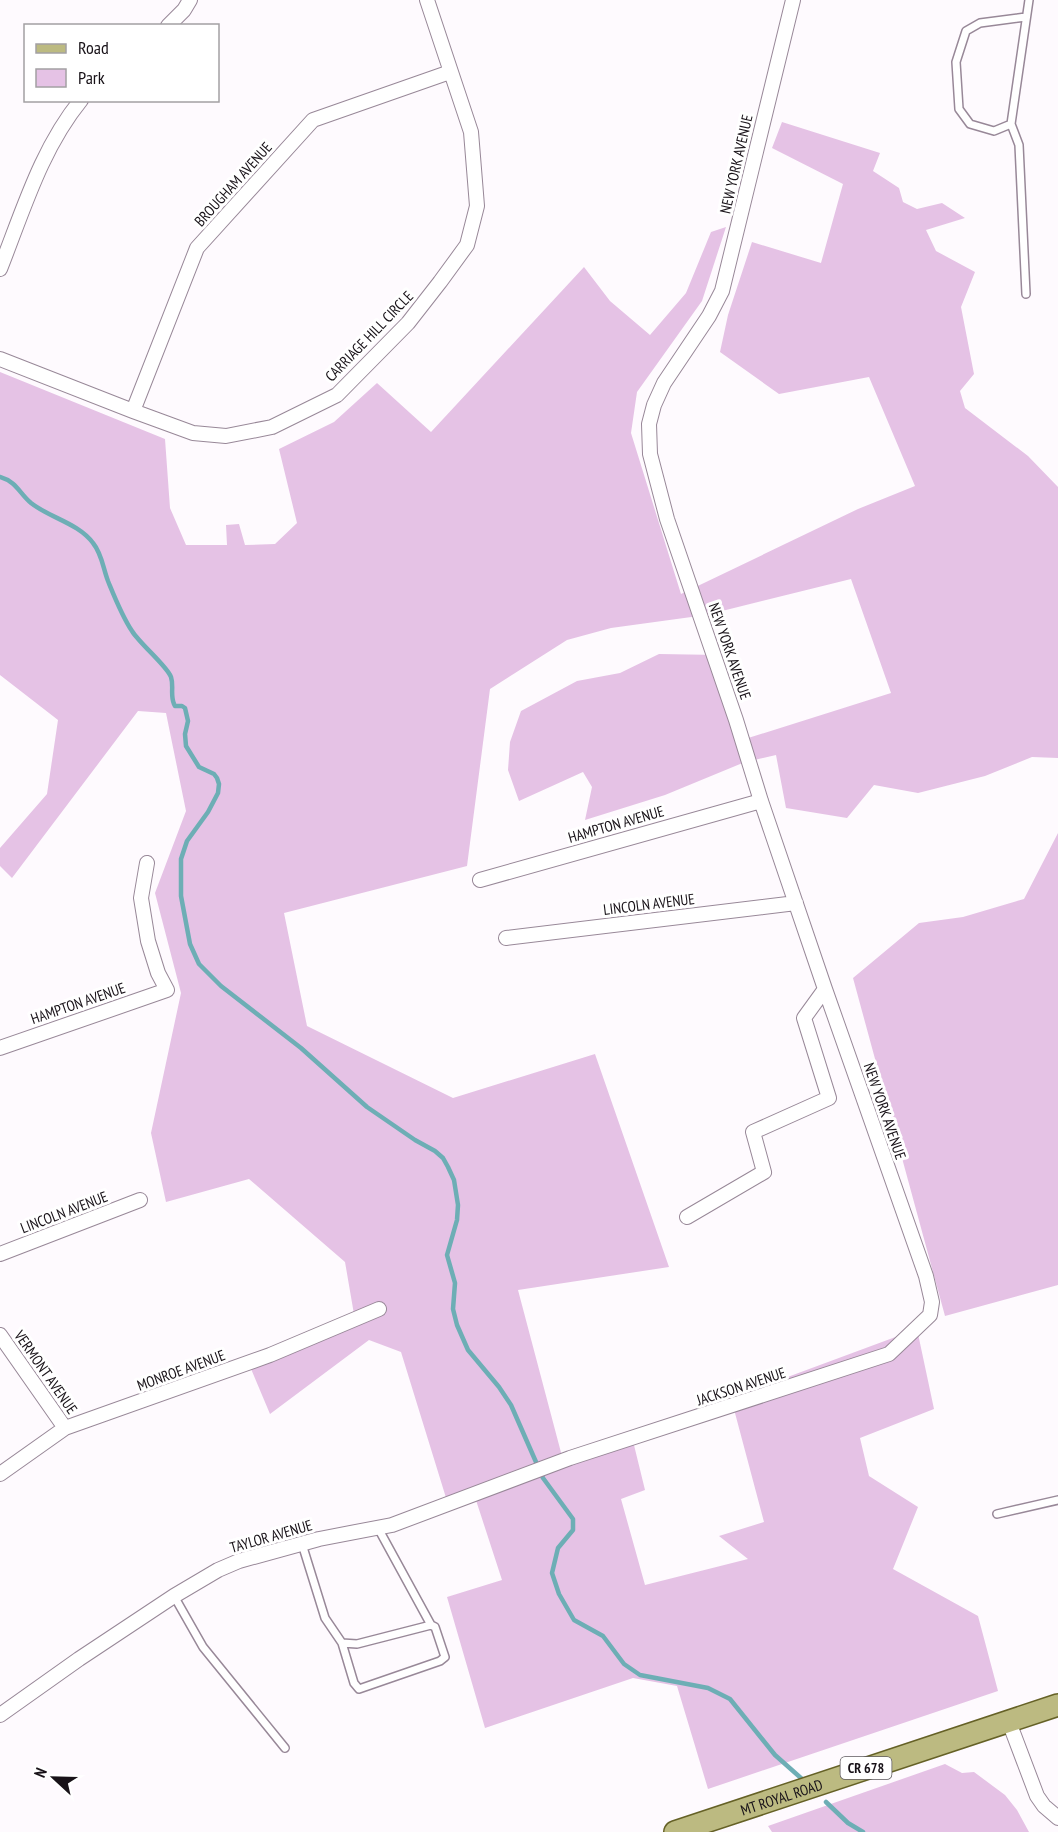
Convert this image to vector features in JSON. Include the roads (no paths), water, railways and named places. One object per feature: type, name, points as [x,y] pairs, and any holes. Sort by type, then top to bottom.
[{"type":"main road","name":"MT ROYAL ROAD","points":[[675,1832],[1058,1705]]},
{"type":"street","points":[[170,24],[190,0]]},
{"type":"street","name":"CARRIAGE HILL CIRCLE","points":[[0,358],[193,433],[226,436],[272,427],[337,395],[408,323],[440,282],[467,245],[477,206],[471,132],[427,0]]},
{"type":"street","name":"NEW YORK AVENUE","points":[[793,0],[723,291],[664,383],[654,405],[649,424],[650,454],[667,519],[736,720],[761,801],[926,1276],[932,1302],[930,1314]]},
{"type":"street","name":"BROUGHAM AVENUE","points":[[132,411],[197,248],[313,120],[450,72]]},
{"type":"street","points":[[0,269],[48,150],[66,118],[79,102]]},
{"type":"street","name":"HAMPTON AVENUE","points":[[480,880],[761,801]]},
{"type":"street","name":"HAMPTON AVENUE","points":[[0,1048],[167,990],[158,973],[148,941],[141,898],[147,863]]},
{"type":"street","name":"LINCOLN AVENUE","points":[[506,938],[796,903]]},
{"type":"street","points":[[687,1217],[764,1172],[753,1132],[829,1098],[804,1018],[825,988]]},
{"type":"street","name":"LINCOLN AVENUE","points":[[0,1254],[140,1200]]},
{"type":"street","name":"MONROE AVENUE","points":[[0,1474],[65,1428],[270,1355],[379,1309]]},
{"type":"street","name":"JACKSON AVENUE","points":[[548,1466],[889,1354],[930,1314]]},
{"type":"street","name":"VERMONT AVENUE","points":[[0,1335],[65,1428]]},
{"type":"street","name":"TAYLOR AVENUE","points":[[0,1715],[79,1659],[174,1596],[218,1570],[239,1561],[302,1544],[392,1525],[548,1466]]},
{"type":"street","points":[[1009,1722],[1037,1796],[1044,1806],[1058,1818]]},
{"type":"lane","points":[[1026,294],[1019,145],[1011,124],[1029,0]]},
{"type":"lane","points":[[1011,124],[994,131],[970,124],[959,109],[956,62],[966,31],[980,23],[1026,17]]},
{"type":"lane","points":[[997,1514],[1058,1500]]},
{"type":"lane","points":[[302,1544],[325,1618],[342,1643],[354,1683],[359,1689],[440,1662],[445,1657],[435,1627],[431,1625],[378,1528]]},
{"type":"lane","points":[[174,1596],[203,1647],[285,1748]]},
{"type":"lane","points":[[342,1643],[357,1644],[431,1625]]},
{"type":"waterway","points":[[0,477],[14,485],[31,503],[80,530],[93,543],[128,625],[169,672],[174,704],[185,708],[188,721],[185,734],[186,746],[199,767],[214,774],[217,778],[218,793],[208,812],[187,841],[181,859],[181,896],[190,944],[199,964],[221,986],[301,1048],[367,1107],[435,1151],[448,1167],[454,1180],[458,1205],[457,1220],[447,1255],[455,1283],[453,1309],[457,1325],[468,1350],[511,1405],[543,1478],[573,1519],[573,1530],[558,1548],[552,1573],[559,1594],[574,1620],[603,1636],[624,1664],[640,1675],[708,1688],[730,1699],[775,1755],[802,1779]]},
{"type":"waterway","points":[[826,1802],[848,1823],[863,1832]]}]
